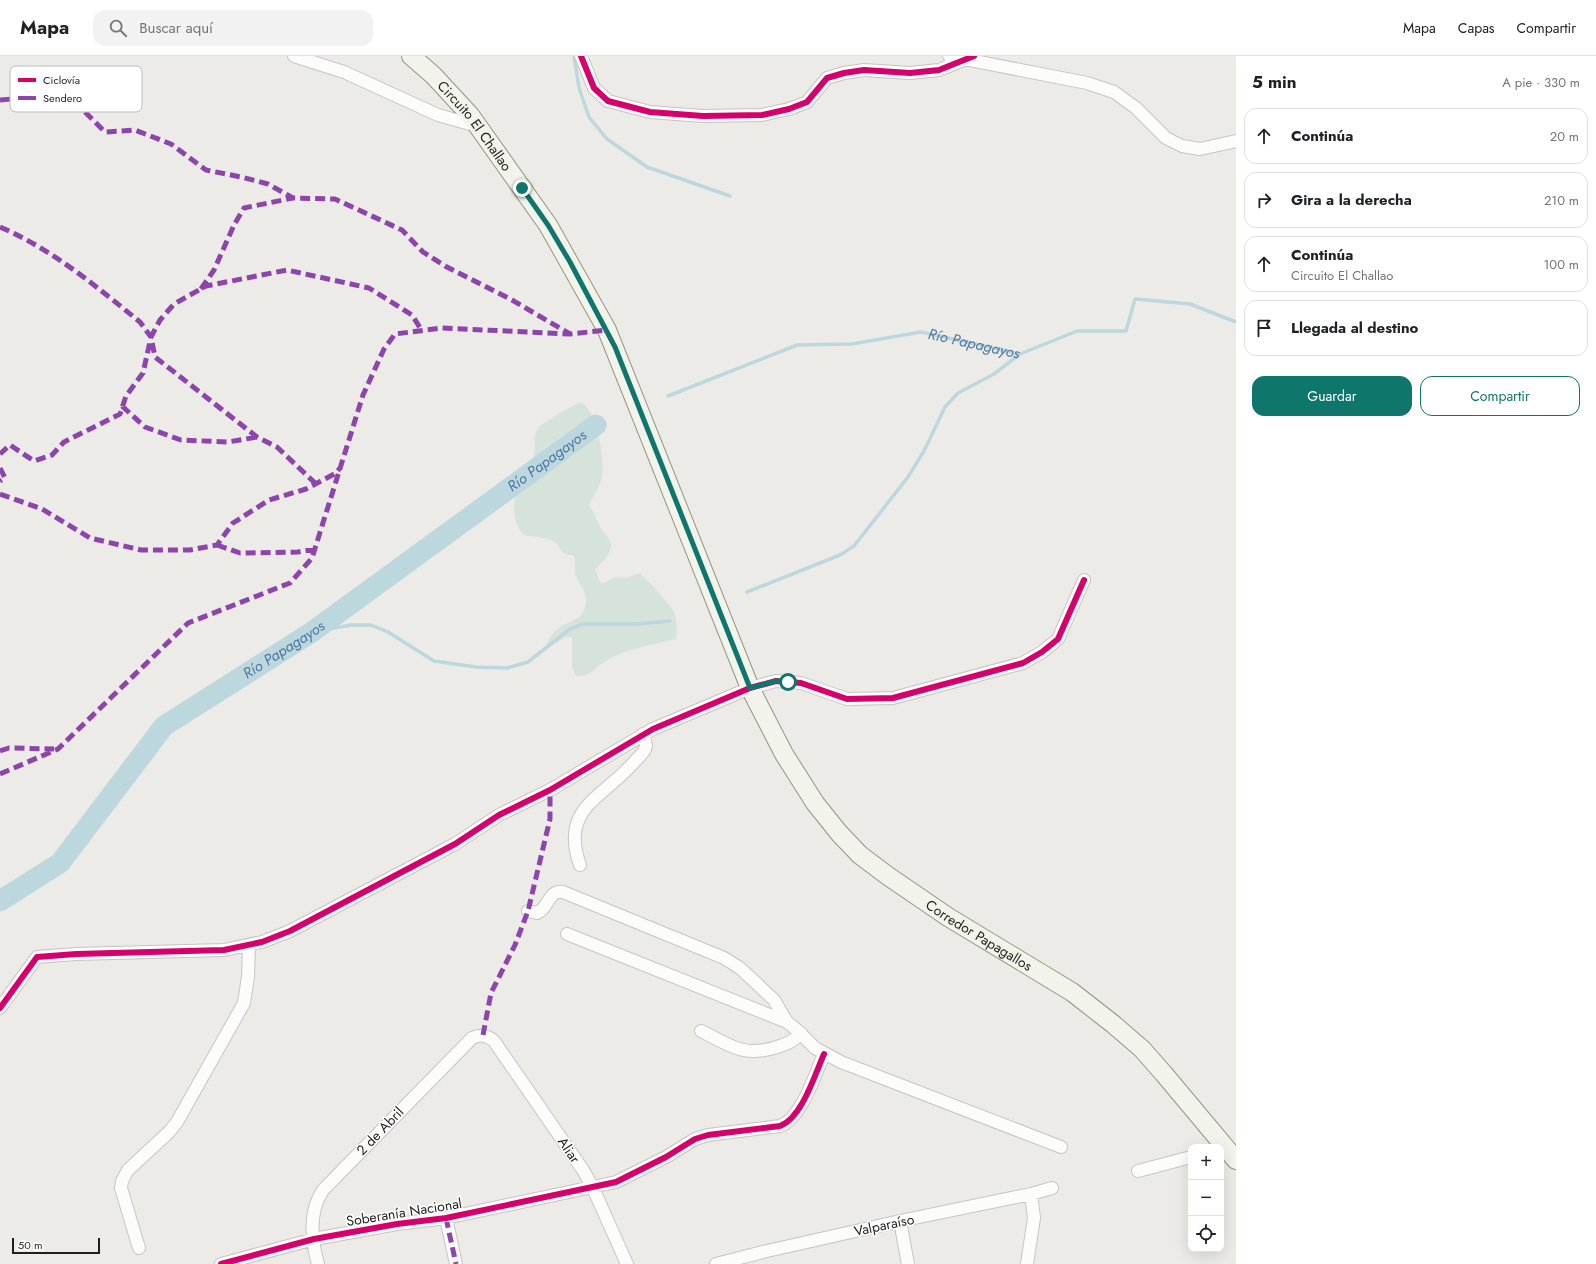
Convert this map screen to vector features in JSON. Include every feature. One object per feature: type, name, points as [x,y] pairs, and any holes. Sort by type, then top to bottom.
[{"type":"main road","name":"Circuito El Challao","points":[[411,56],[438,80],[470,115],[548,225],[570,262],[615,347],[750,688]]},
{"type":"main road","name":"Corredor Papagallos","points":[[750,688],[784,754],[803,785],[840,833],[860,855],[924,902],[1072,992],[1101,1014],[1142,1050],[1218,1144]]},
{"type":"main road","name":"Corredor Papagallos","points":[[1224,1149],[1236,1160]]},
{"type":"street","points":[[294,56],[344,72],[438,115],[477,126]]},
{"type":"street","points":[[581,56],[594,88],[608,100],[650,112],[703,116],[762,115],[789,109],[807,102],[827,78],[844,73],[864,70],[910,73],[932,70],[971,58]]},
{"type":"street","points":[[949,56],[971,58],[1087,83],[1114,92],[1136,108],[1166,138],[1182,146],[1200,149],[1236,141]]},
{"type":"street","points":[[0,1008],[37,957],[76,954],[224,950],[249,946],[290,931],[441,852],[499,815],[550,790],[643,734],[750,688],[776,681],[801,683],[847,699],[893,698],[1023,663],[1042,652],[1058,639],[1084,580]]},
{"type":"street","points":[[580,865],[574,849],[573,840],[574,832],[579,819],[594,798],[632,765],[642,754],[646,746],[643,734]]},
{"type":"street","points":[[528,911],[537,913],[543,911],[550,896],[558,891],[563,892],[713,952],[740,968],[752,978],[774,1000],[787,1022],[807,1042],[824,1054],[1061,1147]]},
{"type":"street","points":[[566,934],[787,1022]]},
{"type":"street","points":[[139,1248],[121,1188],[122,1181],[128,1170],[170,1132],[232,1026],[246,996],[249,946]]},
{"type":"street","points":[[700,1031],[749,1052],[762,1052],[785,1045],[795,1040],[800,1034]]},
{"type":"street","name":"2 de Abril","points":[[318,1264],[314,1239],[313,1213],[316,1201],[323,1190],[472,1038],[483,1035],[490,1037],[497,1045]]},
{"type":"street","name":"Aliar","points":[[497,1045],[593,1188],[627,1264]]},
{"type":"street","name":"Soberanía Nacional","points":[[223,1264],[314,1239],[397,1224],[446,1218],[593,1188],[616,1182],[666,1158],[695,1140],[708,1135],[786,1124],[798,1111],[824,1054]]},
{"type":"street","points":[[1138,1171],[1188,1158]]},
{"type":"street","name":"Valparaíso","points":[[716,1264],[767,1250],[1031,1194],[1052,1188]]},
{"type":"street","points":[[1027,1264],[1034,1218],[1031,1194]]},
{"type":"street","points":[[446,1218],[456,1264]]},
{"type":"street","points":[[900,1221],[908,1264]]},
{"type":"shaded area","points":[[581,402],[592,416],[596,427],[602,462],[601,481],[589,506],[600,527],[609,539],[611,545],[611,549],[607,557],[595,570],[600,582],[604,583],[615,577],[626,578],[639,573],[673,610],[676,617],[677,630],[676,639],[619,654],[603,663],[589,674],[576,676],[572,668],[572,637],[566,637],[544,650],[550,637],[555,631],[580,616],[585,606],[586,598],[583,588],[575,573],[574,557],[573,555],[562,552],[553,541],[545,538],[524,535],[516,521],[514,503],[521,477],[534,456],[535,434],[537,430],[546,421]]},
{"type":"waterway","points":[[574,56],[579,88],[589,117],[607,139],[647,167],[730,196]]},
{"type":"waterway","name":"Río Papagayos","points":[[668,396],[797,345],[852,344],[921,332],[1020,354],[1077,331],[1126,331],[1135,299],[1190,304],[1236,322]]},
{"type":"waterway","points":[[747,592],[840,555],[854,546],[908,477],[924,451],[945,407],[958,393],[994,374],[1020,354]]},
{"type":"waterway","name":"Río Papagayos","points":[[0,901],[60,863],[164,726],[312,632],[596,425]]},
{"type":"waterway","points":[[312,632],[351,625],[371,625],[388,632],[434,661],[476,667],[507,668],[528,662],[570,629],[583,624],[636,624],[670,621]]},
{"type":"marked path","points":[[0,100],[10,99]]},
{"type":"marked path","points":[[85,112],[105,132],[135,130],[171,144],[206,170],[268,184],[293,198],[335,199],[402,230],[423,252],[445,266],[512,300],[570,334]]},
{"type":"marked path","points":[[201,289],[214,270],[234,225],[244,208],[293,198]]},
{"type":"marked path","points":[[0,227],[56,257],[140,322],[151,337],[143,373],[126,396],[120,414],[64,442],[52,455],[34,461],[10,445],[0,454]]},
{"type":"marked path","points":[[316,484],[277,447],[257,437],[155,357],[151,337],[160,320],[174,304],[206,286],[287,270],[369,288],[412,315],[422,331]]},
{"type":"marked path","points":[[0,774],[58,749],[188,623],[290,583],[312,558],[363,395],[384,349],[395,334],[442,328],[570,334],[607,330]]},
{"type":"marked path","points":[[122,406],[145,427],[181,440],[228,442],[257,437]]},
{"type":"marked path","points":[[0,468],[5,478],[0,481]]},
{"type":"marked path","points":[[0,494],[42,509],[90,538],[141,550],[190,550],[217,545],[233,523],[269,500],[306,489],[336,473],[340,468]]},
{"type":"marked path","points":[[217,545],[240,553],[298,552],[316,549]]},
{"type":"marked path","points":[[0,751],[9,748],[54,749]]},
{"type":"marked path","points":[[483,1035],[491,993],[515,945],[528,911],[550,819],[550,790]]},
{"type":"marked path","points":[[446,1218],[456,1264]]},
{"type":"cycle path","points":[[581,56],[594,88],[608,101],[650,112],[703,116],[762,115],[789,109],[807,102],[827,78],[844,73],[864,70],[910,73],[939,70],[974,56]]},
{"type":"cycle path","points":[[0,1008],[37,957],[76,954],[224,950],[262,942],[290,931],[455,844],[499,815],[550,790],[653,729],[750,688],[776,681],[801,683],[847,699],[893,698],[1023,663],[1042,652],[1058,639],[1084,580]]},
{"type":"cycle path","points":[[221,1264],[314,1239],[397,1224],[446,1218],[616,1182],[666,1157],[695,1139],[708,1135],[780,1126],[788,1121],[801,1105],[824,1054]]},
{"type":"route","points":[[522,188],[548,225],[570,262],[615,347],[750,688],[776,681],[788,682]]}]
